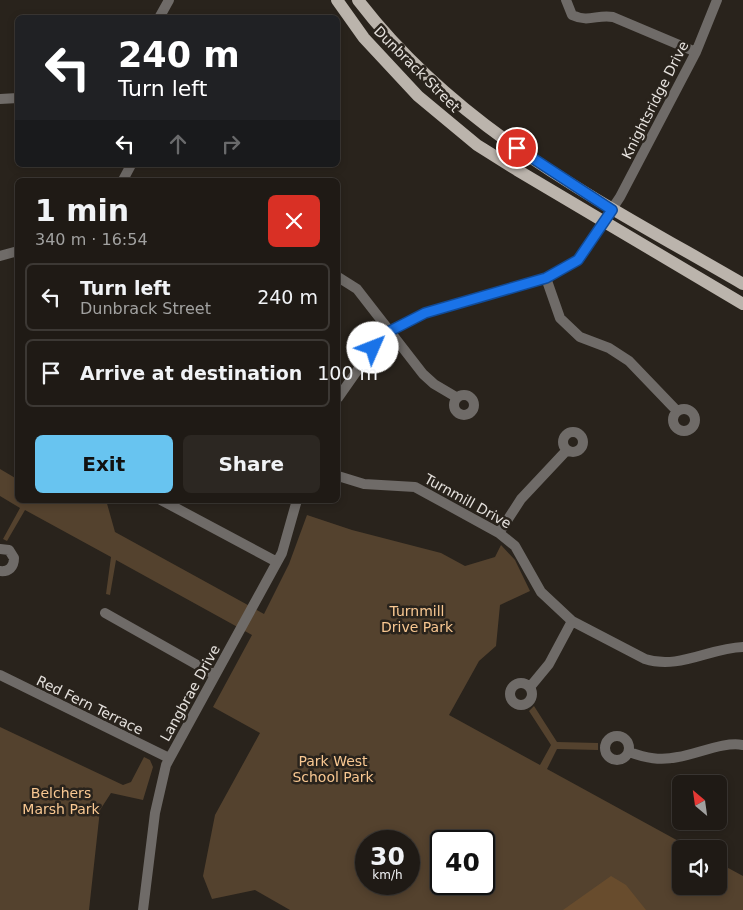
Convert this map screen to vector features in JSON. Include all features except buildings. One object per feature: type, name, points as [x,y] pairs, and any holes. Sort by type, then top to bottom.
[{"type":"main road","name":"Dunbrack Street","points":[[337,0],[364,38],[418,96],[448,122],[496,158],[743,304]]},
{"type":"main road","name":"Dunbrack Street","points":[[358,0],[396,46],[460,107],[486,127],[612,210],[743,284]]},
{"type":"street","points":[[161,15],[169,0]]},
{"type":"street","points":[[566,0],[572,15],[580,19],[590,20],[605,15],[613,17],[696,52]]},
{"type":"street","name":"Knightsridge Drive","points":[[612,210],[696,52],[717,0]]},
{"type":"street","points":[[0,99],[15,98]]},
{"type":"street","points":[[340,391],[373,348],[390,331],[425,313],[546,278],[578,260],[612,210]]},
{"type":"street","points":[[0,256],[15,252]]},
{"type":"street","points":[[546,278],[560,318],[580,337],[609,348],[630,362],[677,411]]},
{"type":"street","points":[[340,279],[357,290],[423,374],[434,384],[456,398]]},
{"type":"street","points":[[499,533],[521,499],[567,450]]},
{"type":"street","name":"Turnmill Drive","points":[[340,477],[364,484],[415,487],[499,533],[515,546],[541,592],[572,621],[656,663],[685,660],[730,647],[743,647]]},
{"type":"street","points":[[167,503],[277,562]]},
{"type":"street","name":"Langbrae Drive","points":[[143,910],[155,812],[170,758],[282,553],[296,503]]},
{"type":"street","points":[[0,549],[9,550],[14,558],[12,567],[8,570],[0,571]]},
{"type":"street","points":[[105,613],[215,675]]},
{"type":"street","points":[[530,687],[549,664],[563,642],[572,621]]},
{"type":"street","name":"Red Fern Terrace","points":[[0,675],[170,758]]},
{"type":"street","points":[[629,752],[653,760],[677,758],[704,750],[743,745]]},
{"type":"green space","points":[[0,469],[15,478],[15,503],[107,503],[115,532],[264,614],[289,564],[307,515],[352,530],[441,553],[465,566],[495,557],[501,545],[515,560],[530,591],[500,605],[496,646],[479,661],[449,715],[540,765],[551,745],[529,711],[534,706],[557,742],[598,743],[598,750],[557,749],[547,769],[677,840],[672,840],[672,895],[727,895],[727,867],[743,876],[743,910],[290,910],[255,890],[212,899],[203,876],[215,815],[260,733],[213,707],[252,635],[116,560],[110,595],[106,594],[111,557],[25,510],[7,541],[3,539],[20,508],[0,496]]},
{"type":"green space","name":"Belchers Marsh Park","points":[[0,727],[123,785],[131,782],[144,757],[150,760],[153,767],[143,800],[111,793],[100,810],[89,910],[0,910]]},
{"type":"shaded area","points":[[611,876],[626,885],[646,910],[563,910]]},
{"type":"route","points":[[373,348],[390,331],[425,313],[546,278],[578,260],[595,237],[612,210],[517,148]]},
{"type":"park label","name":"Turnmill Drive Park","points":[[417,620]]},
{"type":"park label","name":"Park West School Park","points":[[333,770]]}]
